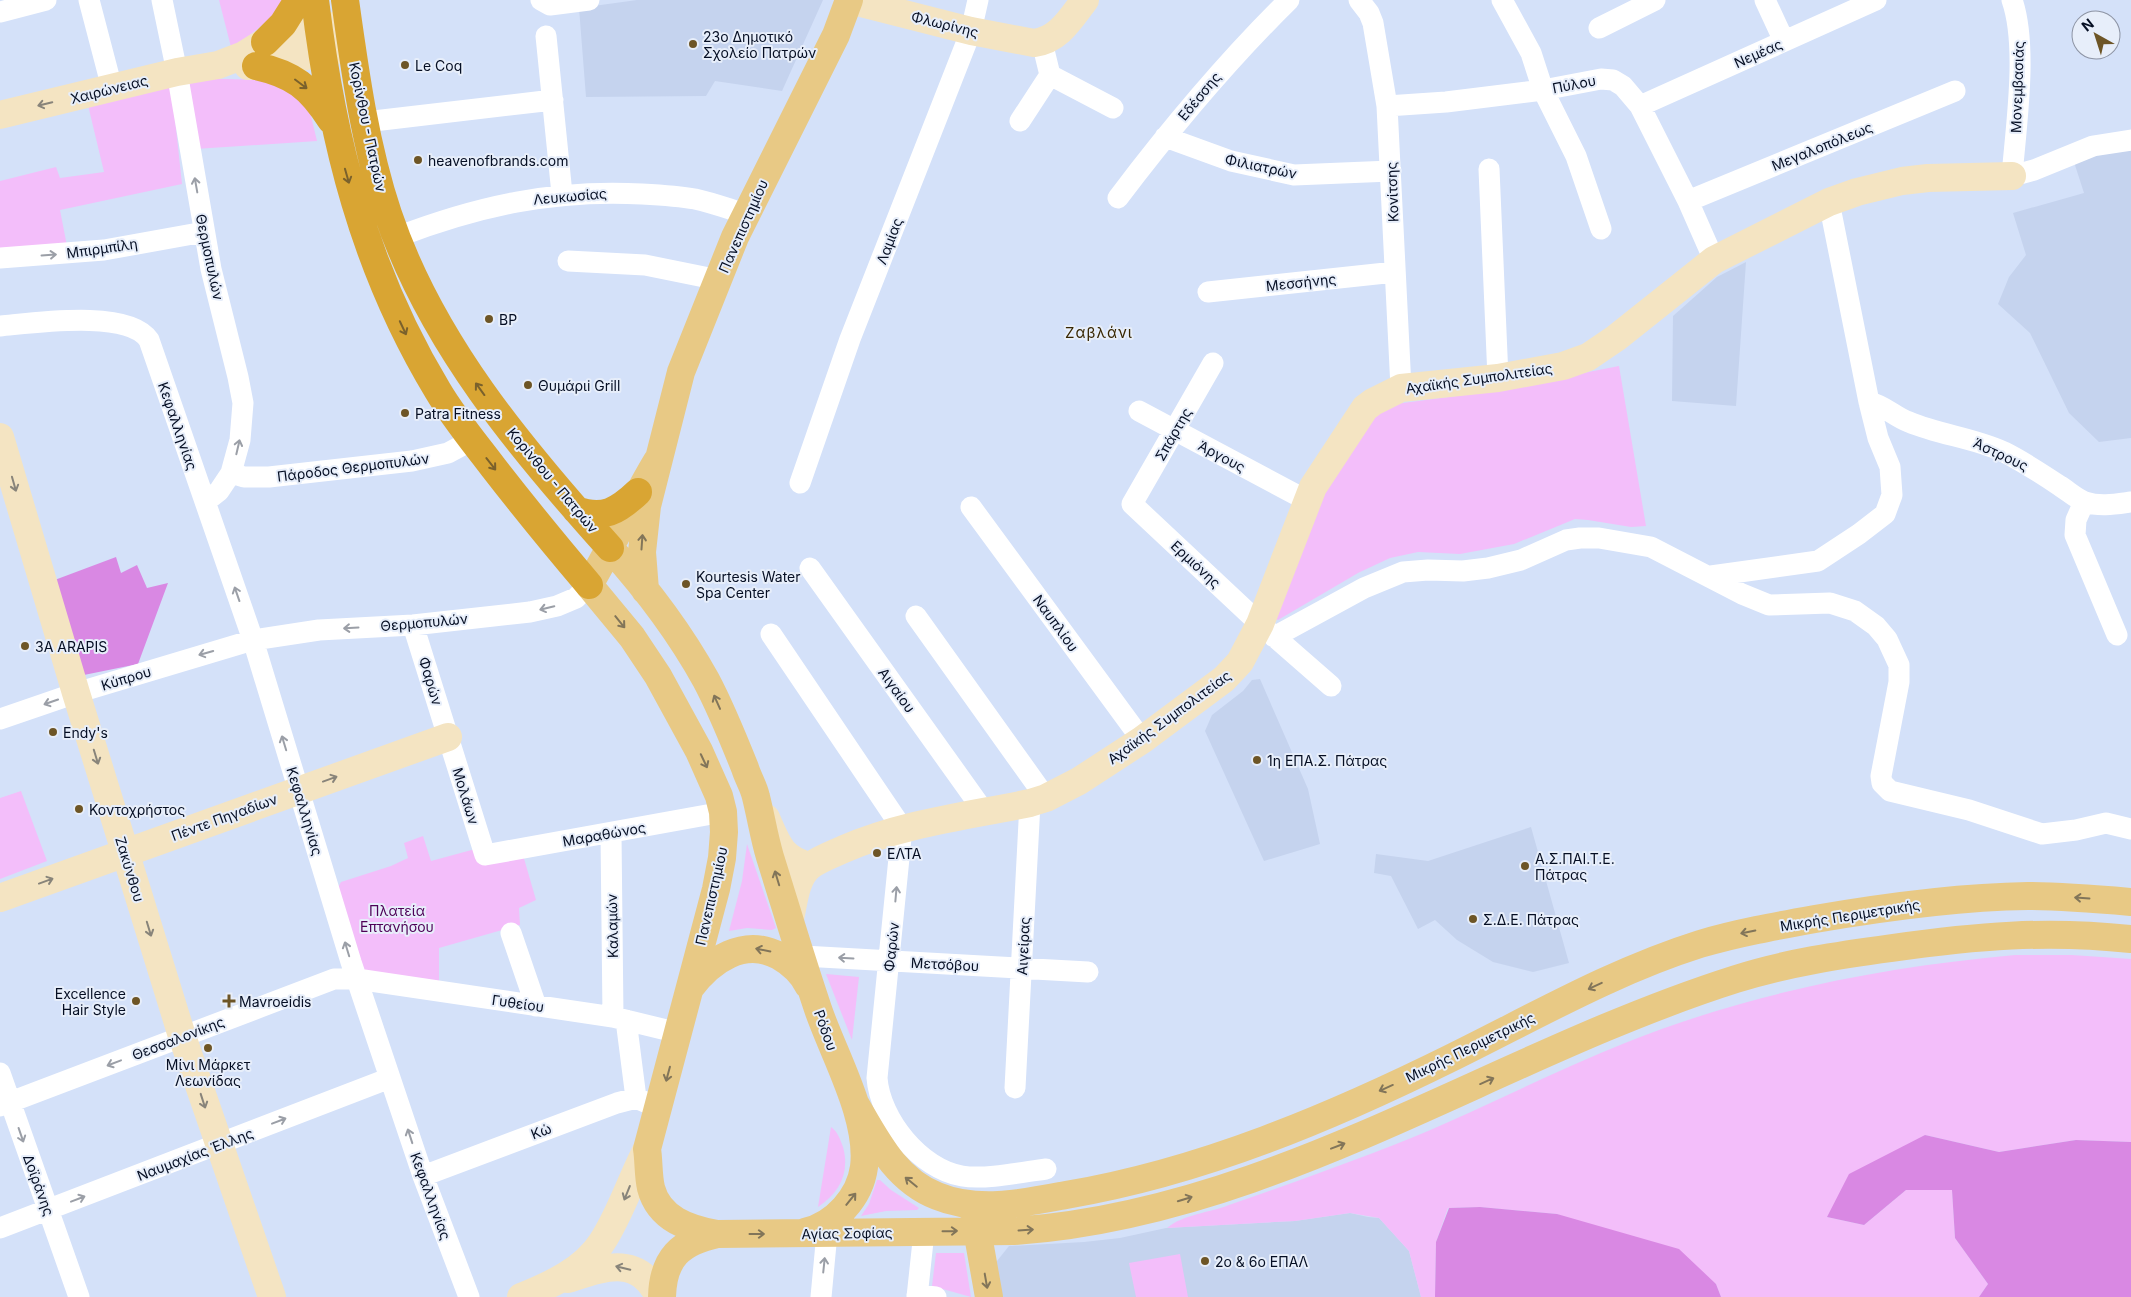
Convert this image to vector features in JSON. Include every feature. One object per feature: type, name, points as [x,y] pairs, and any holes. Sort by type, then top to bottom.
[{"type":"highway","points":[[265,42],[283,24],[298,0]]},
{"type":"highway","points":[[315,0],[335,129],[360,224],[380,278],[411,345],[438,391],[472,440],[589,585]]},
{"type":"highway","name":"Κορίνθου - Πατρών","points":[[348,23],[365,122],[380,186],[397,237],[416,282],[455,352],[534,460],[610,548]]},
{"type":"highway","points":[[238,63],[287,75],[302,84],[319,102],[335,129]]},
{"type":"highway","points":[[576,510],[592,515],[604,514],[621,506],[638,492]]},
{"type":"main road","name":"Πανεπιστημίου","points":[[756,795],[705,678],[645,590],[642,567],[642,540],[650,488],[681,372],[735,237],[836,35],[849,0]]},
{"type":"main road","name":"Πανεπιστημίου","points":[[657,461],[638,492],[589,585],[632,637],[658,676],[698,751],[719,796],[723,812],[724,832],[720,870],[687,992],[679,1033],[648,1103],[648,1149],[651,1188],[659,1203],[672,1217],[684,1226],[717,1234]]},
{"type":"main road","name":"Κορίνθου - Πατρών","points":[[610,548],[645,590]]},
{"type":"main road","name":"Ρόδου","points":[[756,795],[765,839],[790,919],[818,1008],[856,1105],[864,1139],[865,1158],[863,1172],[856,1194],[844,1208],[826,1223],[797,1234]]},
{"type":"main road","name":"Μικρής Περιμετρικής","points":[[856,1105],[884,1152],[910,1181],[938,1197],[972,1204],[1017,1203],[1108,1188],[1169,1172],[1244,1148],[1389,1088],[1620,974],[1724,937],[1844,914],[1973,899],[2031,896],[2131,902]]},
{"type":"main road","points":[[977,1231],[1041,1229],[1093,1222],[1156,1208],[1225,1187],[1348,1142],[1618,1024],[1710,989],[1769,970],[1858,953],[1976,937],[2055,933],[2131,939]]},
{"type":"main road","points":[[687,992],[704,972],[720,959],[742,949],[761,949],[777,955],[796,968],[808,984],[818,1008]]},
{"type":"main road","points":[[972,1204],[989,1297]]},
{"type":"main road","name":"Αγίας Σοφίας","points":[[717,1234],[977,1231]]},
{"type":"main road","points":[[661,1297],[662,1281],[668,1265],[674,1256],[694,1240],[717,1234]]},
{"type":"street","points":[[0,12],[46,0]]},
{"type":"street","points":[[89,0],[112,88]]},
{"type":"street","name":"Θερμοπυλών","points":[[162,0],[177,72],[204,232],[243,403],[240,440],[231,473],[219,490],[205,502]]},
{"type":"street","points":[[541,0],[550,5],[589,0]]},
{"type":"street","name":"Φλωρίνης","points":[[849,0],[1026,43],[1042,42]]},
{"type":"street","name":"Λαμίας","points":[[800,483],[850,339],[971,31],[978,0]]},
{"type":"street","points":[[1020,121],[1050,75],[1042,42],[1056,35],[1085,0]]},
{"type":"street","name":"Εδέσσης","points":[[1118,198],[1164,137],[1246,43],[1289,0]]},
{"type":"street","name":"Κονίτσης","points":[[1359,0],[1369,13],[1373,23],[1387,106],[1401,388]]},
{"type":"street","points":[[1502,0],[1531,53],[1543,90],[1576,156],[1601,229]]},
{"type":"street","points":[[1600,28],[1656,0]]},
{"type":"street","points":[[1765,0],[1784,41]]},
{"type":"street","name":"Νεμέας","points":[[1640,106],[1876,0]]},
{"type":"street","name":"Μονεμβασιάς","points":[[2012,0],[2018,23],[2019,46],[2018,103],[2012,176]]},
{"type":"street","points":[[238,63],[265,42],[320,41],[348,23]]},
{"type":"street","points":[[546,36],[562,194]]},
{"type":"street","name":"Χαιρώνειας","points":[[0,115],[177,72],[238,63],[320,41]]},
{"type":"street","points":[[1050,75],[1113,108]]},
{"type":"street","name":"Πύλου","points":[[1387,106],[1446,102],[1543,90],[1607,78],[1618,82],[1640,106],[1688,201],[1714,260]]},
{"type":"street","name":"Μεγαλοπόλεως","points":[[1688,201],[1955,91]]},
{"type":"street","points":[[365,122],[553,100]]},
{"type":"street","name":"Φιλιατρών","points":[[1164,137],[1231,161],[1294,174],[1391,171]]},
{"type":"street","name":"Αχαϊκής Συμπολιτείας","points":[[810,866],[867,839],[902,828],[1038,801],[1079,781],[1142,740],[1224,679],[1267,630],[1306,500],[1326,466],[1365,408],[1383,396],[1401,388],[1498,378],[1563,366],[1588,357],[1616,338],[1714,260],[1829,202],[1857,192],[1928,178],[2012,176],[2034,170],[2093,146],[2131,140]]},
{"type":"street","points":[[1489,169],[1498,378]]},
{"type":"street","name":"Λευκωσίας","points":[[397,237],[463,216],[516,202],[562,194],[610,193],[675,196],[706,202],[746,214]]},
{"type":"street","points":[[1711,576],[1818,561],[1885,514],[1892,494],[1890,467],[1878,438],[1869,402],[1829,202]]},
{"type":"street","name":"Μπιρμπίλη","points":[[0,258],[104,250],[204,232]]},
{"type":"street","points":[[568,261],[645,265],[719,280]]},
{"type":"street","name":"Μεσσήνης","points":[[1208,292],[1395,272]]},
{"type":"street","name":"Κεφαλληνίας","points":[[0,326],[49,322],[104,321],[121,323],[137,328],[146,335],[152,347],[253,640],[357,979],[390,1078],[423,1176],[469,1297]]},
{"type":"street","name":"Σπάρτης","points":[[1132,504],[1176,431],[1213,363]]},
{"type":"street","name":"Άστρους","points":[[1869,402],[1879,404],[1908,422],[1931,430],[1970,439],[2003,452],[2031,467],[2084,502],[2114,504],[2131,502]]},
{"type":"street","name":"Άργους","points":[[1139,411],[1306,500]]},
{"type":"street","name":"Ζακύνθου","points":[[0,438],[76,693],[182,1036],[272,1297]]},
{"type":"street","name":"Πάροδος Θερμοπυλών","points":[[231,473],[244,477],[269,478],[412,461],[448,453],[472,440]]},
{"type":"street","points":[[2084,502],[2075,526],[2077,541],[2117,635]]},
{"type":"street","name":"Ερμιόνης","points":[[1132,504],[1267,630],[1332,686]]},
{"type":"street","name":"Ναυπλίου","points":[[971,507],[1142,740]]},
{"type":"street","points":[[1267,630],[1394,575],[1415,570],[1463,571],[1488,568],[1521,560],[1554,544],[1580,538],[1600,538],[1651,547],[1711,576],[1742,594],[1770,605],[1830,603],[1843,606],[1865,618],[1887,639],[1899,666],[1899,682],[1881,776],[1882,783],[1890,792],[1969,810],[2042,834],[2106,824],[2131,829]]},
{"type":"street","name":"Αιγαίου","points":[[810,568],[985,813]]},
{"type":"street","name":"Θερμοπυλών","points":[[253,640],[319,630],[413,625],[530,612],[557,606],[576,598],[589,585]]},
{"type":"street","points":[[916,616],[1038,801]]},
{"type":"street","name":"Φαρών","points":[[413,625],[448,737]]},
{"type":"street","points":[[771,634],[902,828]]},
{"type":"street","name":"Κύπρου","points":[[0,719],[76,693],[253,640]]},
{"type":"street","name":"Πέντε Πηγαδίων","points":[[0,898],[448,737]]},
{"type":"street","name":"Μολάων","points":[[448,737],[485,855]]},
{"type":"street","points":[[756,795],[782,850],[794,861],[810,866],[800,880],[790,919]]},
{"type":"street","name":"Αιγείρας","points":[[1015,1088],[1022,968],[1038,801]]},
{"type":"street","name":"Μαραθώνος","points":[[485,855],[611,834],[723,812]]},
{"type":"street","name":"Φαρών","points":[[902,828],[890,960],[876,1078],[882,1101],[895,1127],[914,1148],[943,1169],[967,1176],[1046,1169]]},
{"type":"street","name":"Καλαμών","points":[[611,834],[619,1018],[648,1103]]},
{"type":"street","points":[[511,934],[536,1006]]},
{"type":"street","name":"Μετσόβου","points":[[802,956],[1088,972]]},
{"type":"street","name":"Θεσσαλονίκης","points":[[5,1104],[334,979],[357,979]]},
{"type":"street","name":"Γυθείου","points":[[357,979],[619,1018],[679,1033]]},
{"type":"street","name":"Δοϊράνης","points":[[0,1073],[5,1104],[48,1210],[79,1297]]},
{"type":"street","name":"Ναυμαχίας Έλλης","points":[[0,1228],[390,1078]]},
{"type":"street","name":"Κώ","points":[[423,1176],[617,1102],[648,1103]]},
{"type":"street","points":[[530,1293],[564,1277],[584,1262],[597,1248],[612,1226],[635,1172],[648,1149]]},
{"type":"street","points":[[967,1176],[972,1204]]},
{"type":"street","points":[[924,1232],[924,1296]]},
{"type":"street","points":[[821,1297],[826,1233]]},
{"type":"street","points":[[530,1293],[614,1266],[642,1275],[654,1286],[661,1297]]},
{"type":"shaded area","name":"23ο Δημοτικό Σχολείο Πατρών","points":[[637,0],[823,0],[782,91],[715,81],[706,96],[586,97],[579,8]]},
{"type":"shaded area","points":[[2131,145],[2131,438],[2099,442],[2069,413],[2030,333],[1998,304],[2009,277],[2026,255],[2013,213],[2084,193],[2074,162]]},
{"type":"shaded area","points":[[1746,262],[1736,406],[1672,401],[1673,316],[1717,277]]},
{"type":"shaded area","points":[[116,557],[121,573],[137,565],[147,588],[168,583],[138,664],[79,676],[52,581]]},
{"type":"shaded area","name":"1η ΕΠΑ.Σ. Πάτρας","points":[[1260,679],[1308,789],[1320,844],[1264,861],[1205,731],[1212,715],[1243,691],[1252,680]]},
{"type":"shaded area","points":[[1531,827],[1569,963],[1533,972],[1493,962],[1457,940],[1435,920],[1418,929],[1391,876],[1374,873],[1376,854],[1428,861]]},
{"type":"shaded area","points":[[1925,1135],[1999,1152],[2076,1140],[2131,1142],[2131,1297],[1979,1297],[1988,1284],[1955,1238],[1952,1190],[1906,1190],[1864,1225],[1827,1217],[1849,1174]]},
{"type":"shaded area","points":[[1480,1207],[1557,1214],[1679,1249],[1716,1284],[1721,1297],[1435,1297],[1436,1242],[1449,1208]]},
{"type":"shaded area","name":"2ο & 6ο ΕΠΑΛ","points":[[1350,1213],[1379,1218],[1409,1251],[1421,1297],[999,1297],[993,1266],[1009,1246],[1084,1242],[1120,1238],[1166,1228],[1295,1221]]},
{"type":"green space","points":[[219,0],[284,0],[273,15],[260,27],[231,47]]},
{"type":"green space","points":[[185,78],[265,80],[281,84],[309,108],[317,141],[195,149]]},
{"type":"green space","points":[[171,82],[182,184],[60,210],[67,246],[0,251],[0,181],[56,167],[60,178],[104,172],[87,101]]},
{"type":"green space","points":[[1619,366],[1646,526],[1631,527],[1575,519],[1514,544],[1460,554],[1418,552],[1390,558],[1358,573],[1278,620],[1272,617],[1299,518],[1365,408],[1487,392]]},
{"type":"green space","points":[[21,791],[47,861],[0,879],[0,798]]},
{"type":"green space","name":"Πλατεία Επτανήσου","points":[[423,836],[431,861],[479,848],[523,855],[536,900],[519,908],[520,925],[439,948],[439,981],[359,970],[335,893],[341,882],[391,866],[408,858],[404,843]]},
{"type":"green space","points":[[747,844],[776,928],[772,930],[747,928],[729,931],[742,881]]},
{"type":"green space","points":[[2015,955],[2072,955],[2131,959],[2131,1142],[2076,1140],[1999,1152],[1925,1135],[1827,1217],[1864,1225],[1906,1190],[1952,1190],[1955,1238],[1988,1284],[1979,1297],[1721,1297],[1716,1284],[1557,1214],[1480,1207],[1448,1208],[1436,1242],[1435,1297],[1421,1297],[1409,1251],[1379,1218],[1350,1213],[1295,1221],[1167,1228],[1189,1217],[1266,1192],[1405,1140],[1562,1070],[1672,1025],[1768,996],[1866,975],[1965,960]]},
{"type":"green space","points":[[826,974],[859,977],[852,1040]]},
{"type":"green space","points":[[831,1127],[840,1138],[843,1147],[845,1156],[844,1173],[832,1195],[818,1207]]},
{"type":"green space","points":[[877,1180],[880,1180],[891,1190],[919,1208],[917,1210],[886,1211],[861,1216],[869,1204]]},
{"type":"green space","points":[[936,1253],[964,1253],[971,1297],[932,1286]]},
{"type":"green space","points":[[1180,1254],[1188,1297],[1136,1297],[1129,1263]]},
{"type":"place","name":"23ο Δημοτικό Σχολείο Πατρών","points":[[693,44]]},
{"type":"place","name":"Le Coq","points":[[405,65]]},
{"type":"place","name":"heavenofbrands.com","points":[[418,160]]},
{"type":"place","name":"BP","points":[[489,319]]},
{"type":"place","name":"Θυμάριi Grill","points":[[528,385]]},
{"type":"place","name":"Patra Fitness","points":[[405,413]]},
{"type":"place","name":"Kourtesis Water Spa Center","points":[[686,584]]},
{"type":"place","name":"3A ARAPIS","points":[[25,646]]},
{"type":"place","name":"Endy's","points":[[53,732]]},
{"type":"place","name":"1η ΕΠΑ.Σ. Πάτρας","points":[[1257,760]]},
{"type":"place","name":"Κοντοχρήστος","points":[[79,809]]},
{"type":"place","name":"ΕΛΤΑ","points":[[877,853]]},
{"type":"place","name":"Α.Σ.ΠΑΙ.Τ.Ε. Πάτρας","points":[[1525,866]]},
{"type":"place","name":"Σ.Δ.Ε. Πάτρας","points":[[1473,919]]},
{"type":"place","name":"Excellence Hair Style","points":[[136,1001]]},
{"type":"place","name":"Mavroeidis","points":[[229,1001]]},
{"type":"place","name":"Μίνι Μάρκετ Λεωνίδας","points":[[208,1048]]},
{"type":"place","name":"2ο & 6ο ΕΠΑΛ","points":[[1205,1261]]},
{"type":"district","name":"Ζαβλάνι","points":[[1099,332]]}]
